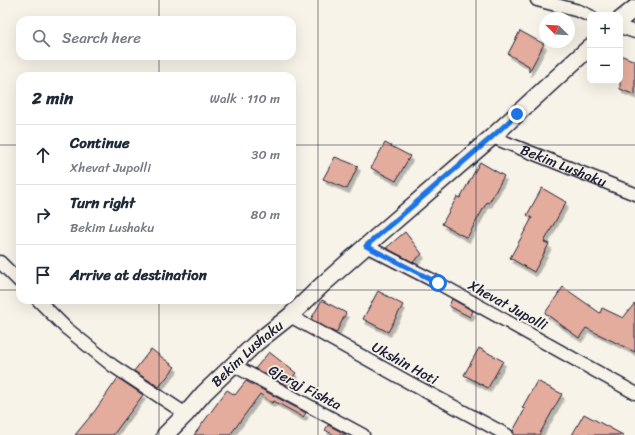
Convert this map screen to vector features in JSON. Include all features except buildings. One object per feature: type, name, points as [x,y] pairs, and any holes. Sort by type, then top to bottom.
[{"type":"street","points":[[537,0],[579,11],[587,15]]},
{"type":"street","points":[[623,18],[635,8]]},
{"type":"street","points":[[623,28],[635,32]]},
{"type":"street","name":"Bekim Lushaku","points":[[165,435],[204,393],[256,343],[290,316],[321,286],[492,137],[589,48]]},
{"type":"street","name":"Bekim Lushaku","points":[[492,137],[635,194]]},
{"type":"street","name":"Xhevat Jupolli","points":[[366,246],[438,283],[635,394]]},
{"type":"street","points":[[0,262],[16,278]]},
{"type":"street","points":[[42,304],[66,328],[114,366],[186,414]]},
{"type":"street","name":"Ukshin Hoti","points":[[290,316],[410,384],[507,435]]},
{"type":"street","name":"Gjergj Fishta","points":[[233,365],[363,435]]},
{"type":"route","points":[[438,283],[366,246],[517,114]]}]
